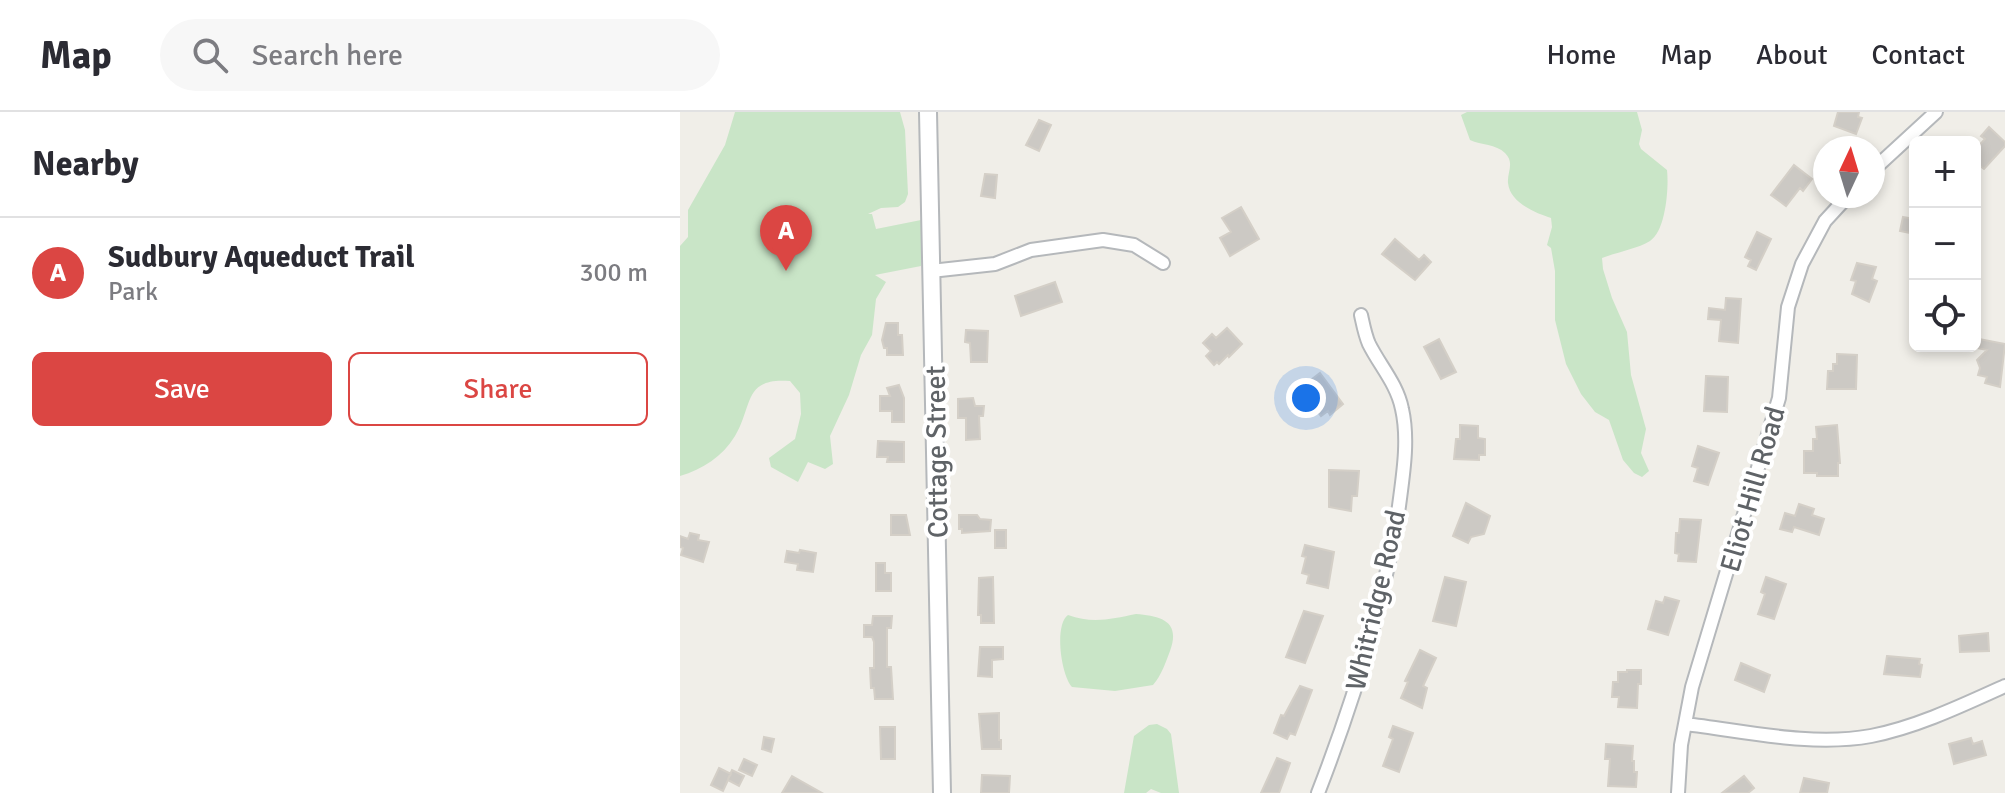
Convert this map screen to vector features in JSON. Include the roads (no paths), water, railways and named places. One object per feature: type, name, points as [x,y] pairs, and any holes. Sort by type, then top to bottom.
[{"type":"street","name":"Cottage Street","points":[[928,112],[942,793]]},
{"type":"street","points":[[1885,159],[1935,113]]},
{"type":"street","name":"Eliot Hill Road","points":[[1678,793],[1681,745],[1692,687],[1779,398],[1791,297],[1802,264],[1825,221],[1837,208]]},
{"type":"street","points":[[931,271],[995,264],[1031,250],[1103,240],[1134,245],[1163,263]]},
{"type":"street","name":"Whitridge Road","points":[[1318,793],[1343,728],[1374,627],[1391,557],[1405,447],[1403,410],[1394,384],[1368,341],[1361,315]]},
{"type":"street","points":[[1685,724],[1792,737],[1872,736],[1957,707],[2005,686]]},
{"type":"place","name":"Sudbury Aqueduct Trail","points":[[786,271]]}]
